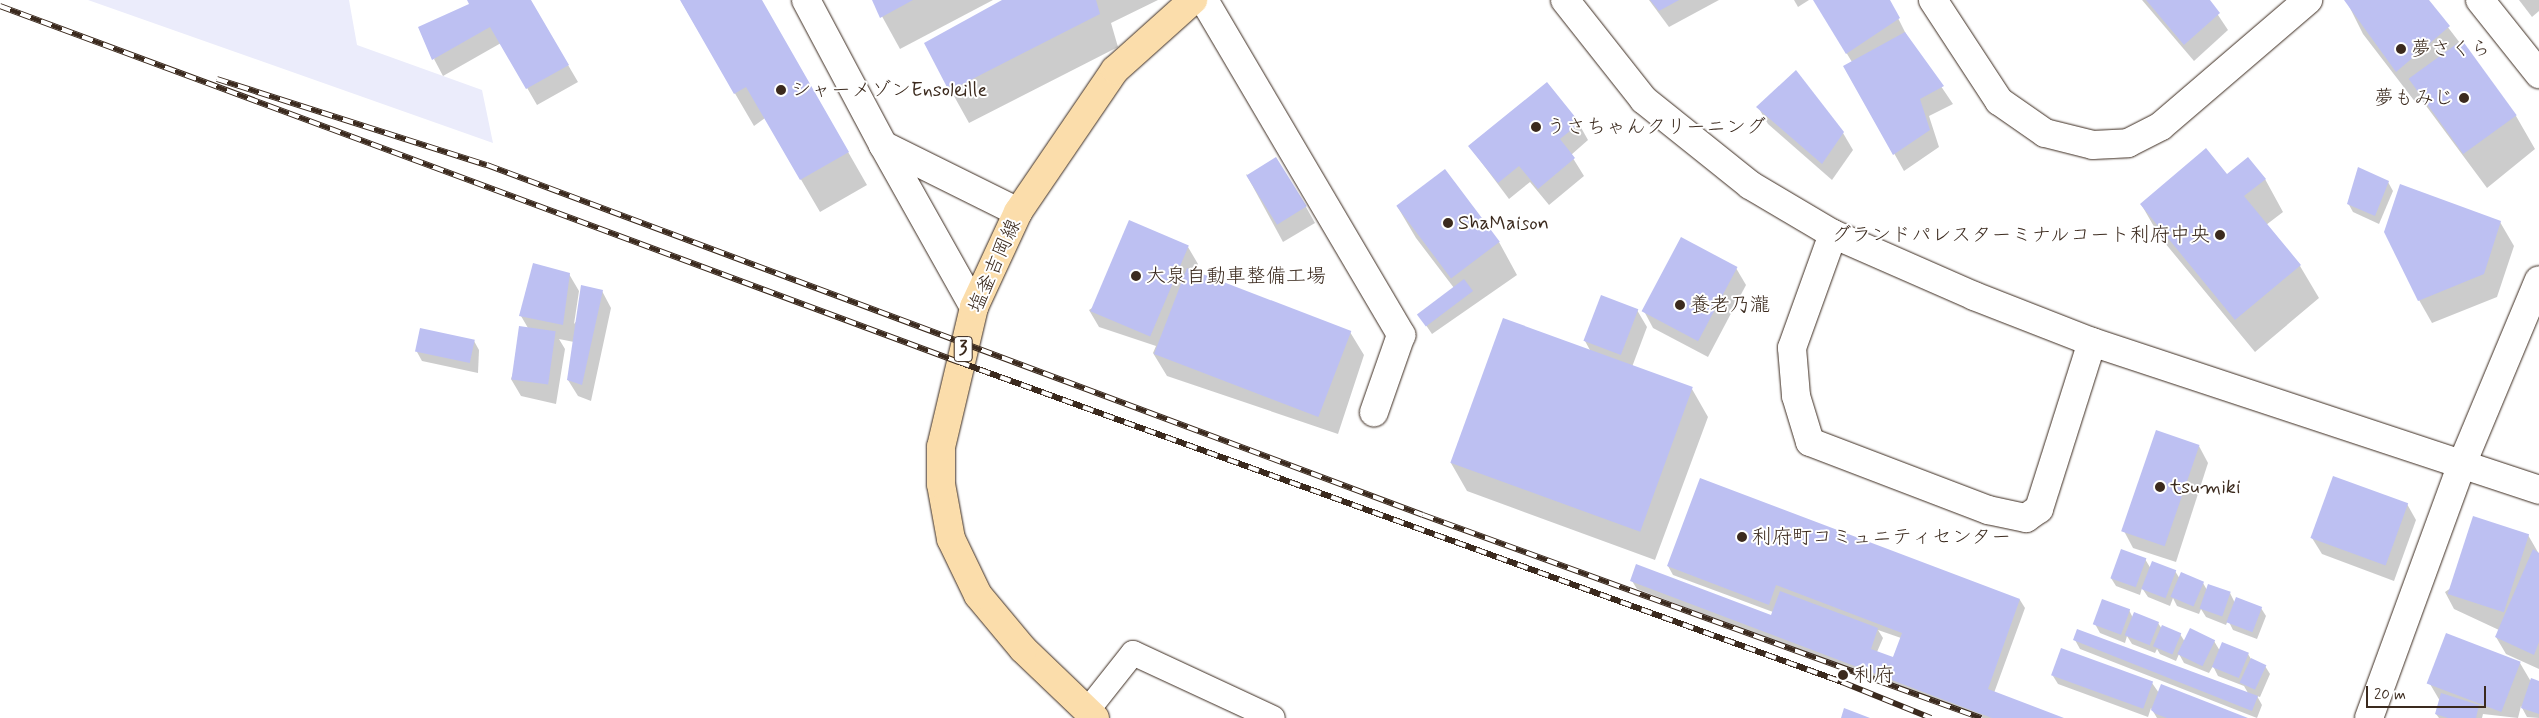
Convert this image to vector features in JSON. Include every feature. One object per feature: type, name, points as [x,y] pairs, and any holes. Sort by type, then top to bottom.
[{"type":"main road","name":"塩釜吉岡線","points":[[1091,714],[1023,648],[978,595],[951,539],[941,484],[941,447],[974,307],[1018,212],[1115,70],[1193,0]]},
{"type":"street","points":[[806,0],[883,144],[974,307]]},
{"type":"street","points":[[1204,0],[1401,335],[1374,412]]},
{"type":"street","points":[[1565,0],[1644,100],[1750,185],[1833,234],[1974,296],[2092,342],[2539,490]]},
{"type":"street","points":[[1933,0],[1999,101],[2045,133],[2093,145],[2128,143],[2161,126],[2308,0]]},
{"type":"street","points":[[2480,0],[2539,74]]},
{"type":"street","points":[[883,144],[1018,212]]},
{"type":"street","points":[[1833,234],[1792,348],[1796,396],[1810,442],[1988,510],[2026,518],[2039,509],[2092,342]]},
{"type":"street","points":[[2369,718],[2462,464],[2539,280]]},
{"type":"lane","points":[[1091,714],[1133,653],[1273,718]]},
{"type":"shaded area","points":[[88,0],[349,0],[357,45],[482,90],[493,143]]},
{"type":"building","points":[[467,0],[531,0],[569,65],[526,89],[490,27],[432,60],[418,27],[469,4]]},
{"type":"building","name":"シャーメゾンEnsoleille","points":[[680,0],[762,0],[849,152],[800,180],[746,87],[734,94]]},
{"type":"building","points":[[872,0],[913,0],[880,18]]},
{"type":"building","points":[[1002,0],[1096,0],[1100,14],[949,91],[924,43]]},
{"type":"building","points":[[1650,0],[1679,0],[1659,11]]},
{"type":"building","points":[[1813,0],[1890,0],[1900,18],[1846,54]]},
{"type":"building","points":[[2146,0],[2210,0],[2220,13],[2184,45]]},
{"type":"building","name":"夢さくら","points":[[2344,0],[2429,0],[2450,26],[2396,72]]},
{"type":"building","points":[[1905,32],[1944,86],[1920,99],[1930,130],[1893,155],[1843,66]]},
{"type":"building","name":"夢もみじ","points":[[2462,40],[2517,115],[2463,154],[2409,79]]},
{"type":"building","points":[[1796,70],[1844,132],[1822,164],[1756,107]]},
{"type":"building","points":[[1547,82],[1580,123],[1560,139],[1575,158],[1538,189],[1519,166],[1498,183],[1468,146]]},
{"type":"building","name":"グランドパレスターミナルコート利府中央","points":[[2206,148],[2227,174],[2248,157],[2266,179],[2244,196],[2301,265],[2235,320],[2140,204]]},
{"type":"building","points":[[1276,157],[1307,206],[1277,225],[1246,176]]},
{"type":"building","points":[[2358,167],[2389,181],[2375,216],[2347,204]]},
{"type":"building","name":"ShaMaison","points":[[1445,169],[1500,242],[1451,278],[1396,206]]},
{"type":"building","points":[[2400,184],[2501,221],[2484,274],[2418,301],[2384,232]]},
{"type":"building","points":[[1129,220],[1189,245],[1150,337],[1090,311]]},
{"type":"building","points":[[1681,237],[1738,267],[1698,341],[1642,311]]},
{"type":"building","points":[[533,263],[570,273],[563,325],[519,316]]},
{"type":"building","points":[[1187,268],[1351,331],[1318,417],[1154,354]]},
{"type":"building","points":[[1464,279],[1473,291],[1426,326],[1417,315]]},
{"type":"building","points":[[581,285],[603,290],[582,385],[567,380]]},
{"type":"building","points":[[1601,295],[1638,309],[1621,355],[1583,341]]},
{"type":"building","points":[[1503,318],[1693,387],[1640,532],[1450,463]]},
{"type":"building","points":[[519,326],[556,331],[548,385],[511,379]]},
{"type":"building","points":[[420,328],[475,340],[470,363],[415,351]]},
{"type":"building","points":[[2156,430],[2199,445],[2165,546],[2121,531]]},
{"type":"building","points":[[2333,476],[2408,503],[2386,565],[2310,538]]},
{"type":"building","name":"利府","points":[[1700,478],[2020,599],[1988,689],[2064,718],[1992,718],[1630,581],[1636,564],[1771,615],[1780,591],[1878,628],[1871,649],[1893,657],[1902,633],[1776,585],[1769,605],[1667,566]]},
{"type":"building","points":[[2473,516],[2529,534],[2504,612],[2448,594]]},
{"type":"building","points":[[2121,549],[2146,558],[2136,587],[2110,578]]},
{"type":"building","points":[[2533,549],[2539,553],[2539,642],[2534,655],[2495,637]]},
{"type":"building","points":[[2152,561],[2176,570],[2166,598],[2141,589]]},
{"type":"building","points":[[2181,572],[2204,582],[2193,607],[2170,597]]},
{"type":"building","points":[[2208,584],[2231,592],[2222,616],[2200,609]]},
{"type":"building","points":[[2236,597],[2262,607],[2252,632],[2226,622]]},
{"type":"building","points":[[2102,599],[2130,609],[2121,635],[2093,624]]},
{"type":"building","points":[[2134,612],[2159,622],[2150,645],[2125,635]]},
{"type":"building","points":[[2162,625],[2181,633],[2172,654],[2153,646]]},
{"type":"building","points":[[2190,628],[2215,640],[2202,666],[2177,654]]},
{"type":"building","points":[[2077,629],[2258,696],[2252,711],[2073,640]]},
{"type":"building","points":[[2446,633],[2521,662],[2501,712],[2427,683]]},
{"type":"building","points":[[2222,642],[2249,653],[2239,678],[2212,667]]},
{"type":"building","points":[[2061,648],[2153,682],[2143,709],[2051,675]]},
{"type":"building","points":[[2251,658],[2266,665],[2255,690],[2240,682]]},
{"type":"building","points":[[2531,678],[2539,681],[2539,714],[2521,708]]},
{"type":"building","points":[[2161,684],[2248,718],[2167,718],[2156,714],[2151,710]]},
{"type":"building","points":[[2441,693],[2479,705],[2476,718],[2448,718],[2435,714]]},
{"type":"building","points":[[1844,708],[1870,718],[1841,718]]},
{"type":"railway","points":[[0,6],[959,362],[1842,682],[1931,718]]},
{"type":"railway","points":[[217,79],[487,165],[1423,515],[1981,718]]},
{"type":"place","name":"夢さくら","points":[[2401,49]]},
{"type":"place","name":"シャーメゾンEnsoleille","points":[[781,90]]},
{"type":"place","name":"夢もみじ","points":[[2464,98]]},
{"type":"place","name":"うさちゃんクリーニング","points":[[1536,127]]},
{"type":"place","name":"ShaMaison","points":[[1448,223]]},
{"type":"place","name":"グランドパレスターミナルコート利府中央","points":[[2220,235]]},
{"type":"place","name":"大泉自動車整備工場","points":[[1136,276]]},
{"type":"place","name":"養老乃瀧","points":[[1680,305]]},
{"type":"place","name":"tsumiki","points":[[2160,487]]},
{"type":"place","name":"利府町コミュニティセンター","points":[[1742,537]]},
{"type":"place","name":"利府","points":[[1843,675]]}]
